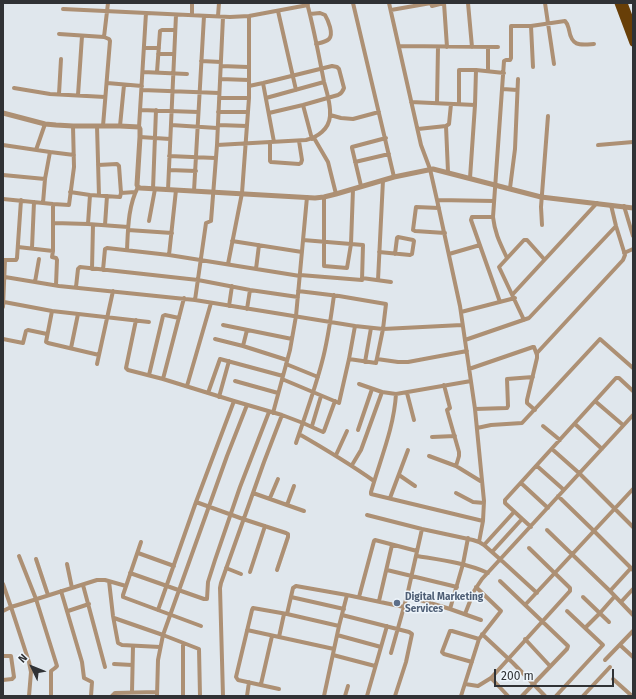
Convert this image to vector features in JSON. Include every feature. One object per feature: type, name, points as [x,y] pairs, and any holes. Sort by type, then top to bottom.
[{"type":"highway","points":[[618,3],[633,43]]},
{"type":"highway","points":[[624,3],[633,26]]},
{"type":"street","points":[[104,37],[108,3]]},
{"type":"street","points":[[192,3],[192,15]]},
{"type":"street","points":[[195,300],[206,224],[211,221],[221,64],[221,17],[218,3]]},
{"type":"street","points":[[353,3],[394,177]]},
{"type":"street","points":[[389,3],[421,145],[430,169],[445,233],[461,312],[475,409],[484,503],[483,521],[479,542]]},
{"type":"street","points":[[391,10],[407,5],[431,3],[432,6],[444,3],[446,46]]},
{"type":"street","points":[[468,3],[472,48]]},
{"type":"street","points":[[545,3],[554,64]]},
{"type":"street","points":[[63,9],[221,17],[249,16],[307,4],[328,98],[330,115],[327,127],[313,139],[216,145]]},
{"type":"street","points":[[278,11],[296,90]]},
{"type":"street","points":[[310,14],[320,13],[325,15],[331,33],[330,38],[316,44]]},
{"type":"street","points":[[127,250],[131,208],[135,192],[138,187],[137,173],[140,137],[139,127],[146,14]]},
{"type":"street","points":[[168,190],[176,15]]},
{"type":"street","points":[[194,191],[204,16]]},
{"type":"street","points":[[228,264],[242,193],[248,112],[249,16]]},
{"type":"street","points":[[507,258],[498,239],[493,217],[504,61],[511,58],[511,26],[531,26],[567,22],[572,41],[583,45],[594,44]]},
{"type":"street","points":[[531,26],[533,67]]},
{"type":"street","points":[[157,72],[160,30],[175,30]]},
{"type":"street","points":[[59,34],[104,37],[108,38],[110,41],[107,83],[100,126],[98,165],[99,196]]},
{"type":"street","points":[[78,95],[82,36]]},
{"type":"street","points":[[399,46],[446,46],[472,48],[498,47]]},
{"type":"street","points":[[437,103],[438,47]]},
{"type":"street","points":[[144,48],[159,48]]},
{"type":"street","points":[[488,48],[488,71]]},
{"type":"street","points":[[158,54],[174,54]]},
{"type":"street","points":[[59,94],[61,58]]},
{"type":"street","points":[[201,61],[248,67]]},
{"type":"street","points":[[249,86],[332,66],[339,69],[344,88],[338,95],[269,113]]},
{"type":"street","points":[[459,104],[459,70],[504,73]]},
{"type":"street","points":[[470,178],[476,70]]},
{"type":"street","points":[[143,72],[187,74]]},
{"type":"street","points":[[220,79],[249,80]]},
{"type":"street","points":[[510,188],[515,149],[518,79]]},
{"type":"street","points":[[266,98],[324,82]]},
{"type":"street","points":[[107,83],[142,88],[200,92],[219,96],[248,98]]},
{"type":"street","points":[[264,83],[272,142],[270,161],[300,164],[302,160],[299,141]]},
{"type":"street","points":[[120,126],[124,85]]},
{"type":"street","points":[[14,88],[50,94],[105,97]]},
{"type":"street","points":[[503,89],[517,90]]},
{"type":"street","points":[[411,102],[475,105]]},
{"type":"street","points":[[448,172],[446,126],[449,124],[451,104]]},
{"type":"street","points":[[303,105],[313,139],[328,162],[336,194]]},
{"type":"street","points":[[140,110],[198,112]]},
{"type":"street","points":[[149,221],[154,189],[156,110]]},
{"type":"street","points":[[218,112],[248,112]]},
{"type":"street","points":[[330,115],[353,119],[379,112]]},
{"type":"street","points":[[3,113],[45,124],[139,127]]},
{"type":"street","points":[[542,225],[541,197],[546,154],[548,116]]},
{"type":"street","points":[[36,150],[45,124]]},
{"type":"street","points":[[171,124],[198,126],[247,126]]},
{"type":"street","points":[[3,199],[69,205],[74,155],[73,126]]},
{"type":"street","points":[[418,129],[446,126]]},
{"type":"street","points":[[140,137],[170,139]]},
{"type":"street","points":[[361,186],[352,147],[386,138]]},
{"type":"street","points":[[598,145],[633,142]]},
{"type":"street","points":[[3,145],[74,155]]},
{"type":"street","points":[[43,203],[50,152]]},
{"type":"street","points":[[355,162],[389,154]]},
{"type":"street","points":[[170,156],[215,158]]},
{"type":"street","points":[[70,192],[119,197],[121,193],[118,164],[98,165]]},
{"type":"street","points":[[138,187],[168,190],[324,197],[394,177],[430,169],[437,169],[541,197],[633,208]]},
{"type":"street","points":[[168,170],[196,171]]},
{"type":"street","points":[[3,175],[46,179]]},
{"type":"street","points":[[378,280],[383,180]]},
{"type":"street","points":[[324,197],[324,266],[348,268],[352,244],[353,189]]},
{"type":"street","points":[[169,255],[176,190]]},
{"type":"street","points":[[121,193],[135,192]]},
{"type":"street","points":[[90,195],[92,269]]},
{"type":"street","points":[[105,225],[107,196]]},
{"type":"street","points":[[130,574],[207,599],[208,582],[215,560],[243,480],[278,393],[287,362],[296,316],[307,197]]},
{"type":"street","points":[[3,307],[5,277],[4,260],[17,259],[21,200]]},
{"type":"street","points":[[437,200],[494,201]]},
{"type":"street","points":[[32,248],[34,202]]},
{"type":"street","points":[[461,312],[500,302],[514,296],[544,259],[597,203]]},
{"type":"street","points":[[53,204],[54,223],[52,256],[57,259],[56,285]]},
{"type":"street","points":[[537,355],[625,258],[611,205]]},
{"type":"street","points":[[624,206],[633,236]]},
{"type":"street","points":[[439,208],[416,207],[413,230],[445,233]]},
{"type":"street","points":[[493,217],[471,218],[500,302]]},
{"type":"street","points":[[54,223],[105,225],[128,229],[172,233]]},
{"type":"street","points":[[465,340],[524,320],[531,316],[616,226]]},
{"type":"street","points":[[380,252],[395,254],[411,255],[414,241],[398,237],[395,254]]},
{"type":"street","points":[[303,240],[363,245],[362,278]]},
{"type":"street","points":[[524,320],[514,296],[499,268],[500,265],[524,240],[528,240],[544,259]]},
{"type":"street","points":[[232,241],[302,252]]},
{"type":"street","points":[[256,269],[259,245]]},
{"type":"street","points":[[449,254],[480,245]]},
{"type":"street","points":[[18,247],[53,251]]},
{"type":"street","points":[[103,270],[106,248],[169,255],[300,275],[362,280],[362,278],[391,282]]},
{"type":"street","points":[[624,253],[633,249]]},
{"type":"street","points":[[35,282],[39,259]]},
{"type":"street","points":[[76,288],[78,268],[80,267],[198,280],[298,297]]},
{"type":"street","points":[[5,277],[76,288],[184,298],[370,328],[383,329],[462,325]]},
{"type":"street","points":[[229,306],[232,286]]},
{"type":"street","points":[[247,309],[250,290]]},
{"type":"street","points":[[97,364],[113,291]]},
{"type":"street","points":[[298,291],[334,295],[386,304],[383,329],[376,362],[365,362],[349,359]]},
{"type":"street","points":[[296,443],[318,377],[334,295]]},
{"type":"street","points":[[163,379],[184,298]]},
{"type":"street","points":[[4,302],[52,311],[149,322]]},
{"type":"street","points":[[187,386],[211,303]]},
{"type":"street","points":[[52,311],[45,340],[46,342],[99,355]]},
{"type":"street","points":[[71,348],[78,314]]},
{"type":"street","points":[[149,375],[163,316],[179,318]]},
{"type":"street","points":[[136,320],[126,368],[128,370],[282,415],[303,422],[322,432],[324,431],[335,401]]},
{"type":"street","points":[[224,325],[292,339]]},
{"type":"street","points":[[208,393],[219,360],[221,359],[282,377],[338,403],[340,402],[355,326]]},
{"type":"street","points":[[365,362],[370,328]]},
{"type":"street","points":[[3,339],[23,343],[26,331],[28,330],[47,334]]},
{"type":"street","points":[[243,346],[247,330]]},
{"type":"street","points":[[215,339],[243,346],[287,362],[318,377]]},
{"type":"street","points":[[477,428],[491,425],[519,424],[525,420],[600,339],[633,368]]},
{"type":"street","points":[[470,369],[533,347],[537,358],[527,401],[535,410]]},
{"type":"street","points":[[377,359],[408,362],[467,351]]},
{"type":"street","points":[[219,397],[229,361]]},
{"type":"street","points":[[475,409],[507,408],[507,379],[533,377]]},
{"type":"street","points":[[531,527],[505,502],[617,378],[633,390]]},
{"type":"street","points":[[359,384],[382,392],[396,394],[471,380]]},
{"type":"street","points":[[235,381],[278,393]]},
{"type":"street","points":[[444,385],[450,408],[447,410],[459,456],[456,466]]},
{"type":"street","points":[[358,430],[372,389]]},
{"type":"street","points":[[352,465],[361,450],[382,392]]},
{"type":"street","points":[[407,392],[414,420]]},
{"type":"street","points":[[396,394],[393,420],[371,494],[483,521]]},
{"type":"street","points":[[312,426],[321,396]]},
{"type":"street","points":[[596,401],[623,425]]},
{"type":"street","points":[[158,610],[196,502],[234,402]]},
{"type":"street","points":[[112,696],[115,693],[157,694],[158,660],[163,635],[247,405]]},
{"type":"street","points":[[223,696],[220,588],[222,578],[282,415]]},
{"type":"street","points":[[465,614],[476,586],[633,415]]},
{"type":"street","points":[[575,424],[602,449]]},
{"type":"street","points":[[544,426],[560,440]]},
{"type":"street","points":[[336,455],[347,431]]},
{"type":"street","points":[[299,434],[352,465],[374,481]]},
{"type":"street","points":[[432,438],[455,436]]},
{"type":"street","points":[[552,449],[579,473],[633,526]]},
{"type":"street","points":[[390,498],[408,450]]},
{"type":"street","points":[[429,456],[456,466],[482,482]]},
{"type":"street","points":[[537,466],[564,490]]},
{"type":"street","points":[[399,475],[415,486]]},
{"type":"street","points":[[270,498],[278,479]]},
{"type":"street","points":[[521,483],[548,508]]},
{"type":"street","points":[[287,505],[294,486]]},
{"type":"street","points":[[525,605],[633,490]]},
{"type":"street","points":[[253,493],[304,510]]},
{"type":"street","points":[[456,493],[472,502],[484,503]]},
{"type":"street","points":[[558,496],[632,569],[610,591]]},
{"type":"street","points":[[196,502],[288,534],[277,570]]},
{"type":"street","points":[[484,544],[514,512]]},
{"type":"street","points":[[367,514],[422,529],[468,538],[484,544],[536,593]]},
{"type":"street","points":[[492,552],[522,519]]},
{"type":"street","points":[[250,572],[265,526]]},
{"type":"street","points":[[391,653],[412,576],[422,529]]},
{"type":"street","points":[[548,530],[633,615]]},
{"type":"street","points":[[450,609],[463,564],[468,538]]},
{"type":"street","points":[[359,597],[373,542],[375,540],[417,554],[463,564],[488,573]]},
{"type":"street","points":[[141,542],[123,595],[124,598],[202,626]]},
{"type":"street","points":[[379,601],[392,545]]},
{"type":"street","points":[[465,684],[478,686],[491,678],[570,591],[570,588],[528,548]]},
{"type":"street","points":[[138,553],[174,566]]},
{"type":"street","points":[[19,556],[36,599],[57,666],[51,671],[51,696]]},
{"type":"street","points":[[36,559],[48,595]]},
{"type":"street","points":[[67,564],[72,588]]},
{"type":"street","points":[[226,568],[242,574]]},
{"type":"street","points":[[387,570],[457,587]]},
{"type":"street","points":[[3,611],[48,595],[101,579],[126,586]]},
{"type":"street","points":[[109,581],[118,643],[122,645],[160,647]]},
{"type":"street","points":[[500,581],[568,646],[567,649],[522,696]]},
{"type":"street","points":[[3,584],[12,607],[30,668],[29,696]]},
{"type":"street","points":[[84,584],[105,667]]},
{"type":"street","points":[[279,637],[293,588],[296,586],[379,601],[404,608]]},
{"type":"street","points":[[461,696],[479,639],[501,611],[476,586]]},
{"type":"street","points":[[621,602],[633,589]]},
{"type":"street","points":[[61,591],[82,662],[84,678],[92,682],[91,696]]},
{"type":"street","points":[[324,696],[347,595]]},
{"type":"street","points":[[407,596],[481,620]]},
{"type":"street","points":[[585,628],[615,596]]},
{"type":"street","points":[[291,597],[344,609]]},
{"type":"street","points":[[583,597],[609,622]]},
{"type":"street","points":[[68,612],[89,604]]},
{"type":"street","points":[[279,689],[238,680],[236,677],[253,608],[339,626]]},
{"type":"street","points":[[556,696],[603,645],[567,612]]},
{"type":"street","points":[[342,615],[411,633],[412,636],[406,662],[394,696]]},
{"type":"street","points":[[114,618],[199,649],[200,696]]},
{"type":"street","points":[[367,696],[388,626]]},
{"type":"street","points":[[247,630],[334,649]]},
{"type":"street","points":[[472,662],[444,654],[442,652],[450,631],[479,639]]},
{"type":"street","points":[[605,660],[633,631]]},
{"type":"street","points":[[482,634],[545,696]]},
{"type":"street","points":[[337,635],[381,647]]},
{"type":"street","points":[[261,684],[272,636]]},
{"type":"street","points":[[525,640],[550,666]]},
{"type":"street","points":[[182,696],[183,643]]},
{"type":"street","points":[[620,645],[633,657]]},
{"type":"street","points":[[130,694],[133,646]]},
{"type":"street","points":[[3,650],[4,656],[10,655],[11,657],[14,678],[12,680],[3,680]]},
{"type":"street","points":[[333,656],[375,666]]},
{"type":"street","points":[[114,664],[132,665]]},
{"type":"street","points":[[583,696],[610,667]]},
{"type":"street","points":[[491,678],[508,696]]},
{"type":"street","points":[[613,679],[632,696]]},
{"type":"street","points":[[247,696],[249,682]]},
{"type":"street","points":[[345,696],[348,686]]},
{"type":"place","name":"Digital Marketing Services","points":[[397,603]]}]
